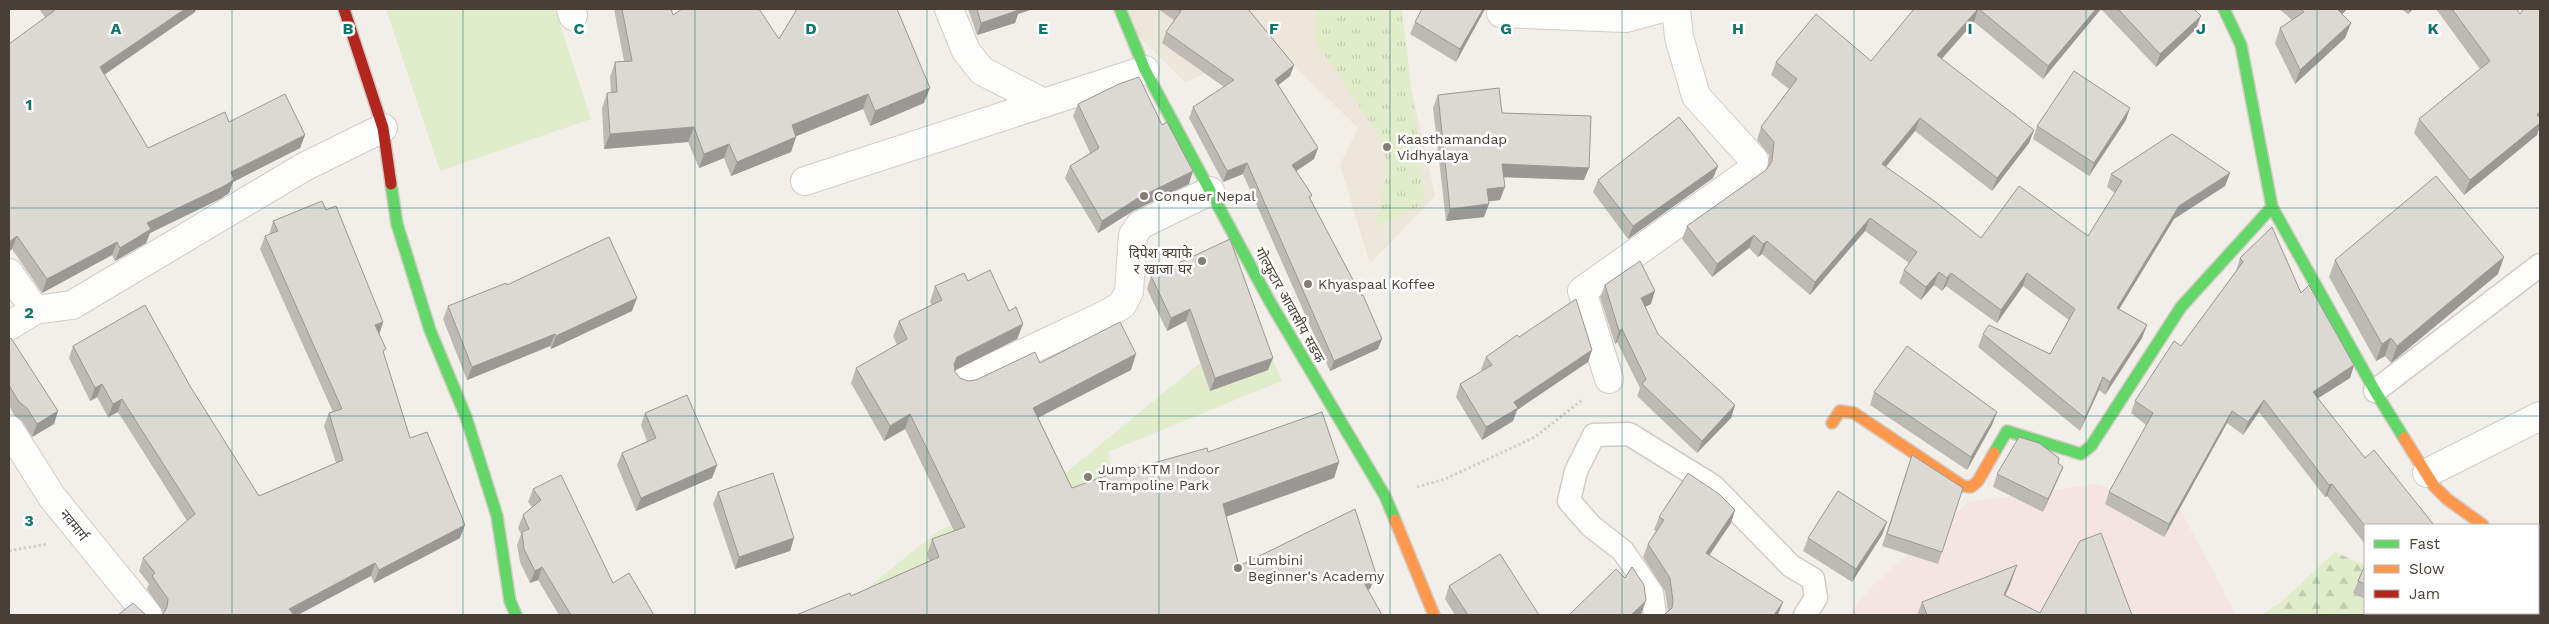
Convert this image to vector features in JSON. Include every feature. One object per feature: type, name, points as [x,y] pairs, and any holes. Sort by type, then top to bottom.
[{"type":"street","points":[[344,9],[383,128],[397,224],[430,330],[466,417],[497,516],[510,601],[516,615]]},
{"type":"street","points":[[949,9],[966,51],[982,71],[1044,103]]},
{"type":"street","name":"गोल्फुटार आवासीय सडक","points":[[1120,9],[1145,70],[1270,302],[1385,496],[1434,615]]},
{"type":"street","points":[[1501,13],[1626,18],[1659,9]]},
{"type":"street","points":[[1609,379],[1582,291],[1752,170],[1754,160],[1696,96],[1679,37],[1676,9]]},
{"type":"street","points":[[2224,9],[2241,45],[2272,207],[2375,391],[2434,486],[2447,499],[2482,524]]},
{"type":"street","points":[[805,181],[1145,70]]},
{"type":"street","points":[[9,326],[35,310],[72,305],[304,167],[383,128]]},
{"type":"street","points":[[964,381],[1107,314],[1122,305],[1129,292],[1133,235],[1140,225],[1210,191]]},
{"type":"street","points":[[1832,423],[1840,411],[1854,413],[1963,486],[1971,487],[1978,481],[2007,431],[2081,454],[2091,446],[2181,307],[2272,207]]},
{"type":"street","points":[[9,273],[35,310]]},
{"type":"street","points":[[2427,473],[2540,416]]},
{"type":"street","name":"नवमार्ग","points":[[9,429],[52,498],[148,615]]},
{"type":"lane","points":[[2375,391],[2540,265]]},
{"type":"lane","points":[[1656,615],[1652,593],[1623,552],[1591,526],[1569,501],[1576,471],[1594,434],[1629,434],[1713,486],[1791,566],[1813,579],[1816,598],[1805,615]]},
{"type":"path","points":[[1385,496],[1445,479],[1535,437],[1609,379]]},
{"type":"shaded area","name":"Kaasthamandap Vidhyalaya","points":[[1114,9],[1394,9],[1435,196],[1370,264],[1340,165],[1358,128],[1268,40],[1186,83],[1115,13]]},
{"type":"shaded area","points":[[2094,484],[2180,509],[2236,615],[1848,615],[1871,587],[1969,502]]},
{"type":"green space","points":[[386,9],[555,9],[591,119],[440,171]]},
{"type":"green space","points":[[1317,9],[1402,9],[1425,203],[1375,228],[1388,167],[1378,134],[1315,41]]},
{"type":"green space","name":"Jump KTM Indoor Trampoline Park","points":[[1255,318],[1282,381],[1108,452],[1161,615],[860,594],[939,530],[1029,503]]},
{"type":"green space","points":[[2335,552],[2364,565],[2364,614],[2486,615],[2262,615],[2282,601]]},
{"type":"building","points":[[53,9],[185,9],[100,67],[148,148],[225,112],[229,122],[285,94],[305,135],[231,172],[234,180],[224,186],[147,223],[151,229],[120,248],[117,242],[47,279],[17,236],[9,242],[9,44],[54,11]]},
{"type":"building","points":[[622,9],[671,9],[673,15],[682,9],[759,9],[779,39],[797,9],[897,9],[930,88],[875,111],[868,94],[792,125],[796,137],[737,162],[729,144],[704,154],[694,127],[610,134],[607,93],[617,92],[615,62],[632,61]]},
{"type":"building","points":[[977,9],[1019,9],[1019,10],[981,23]]},
{"type":"building","points":[[1177,9],[1248,9],[1294,65],[1275,80],[1318,148],[1292,165],[1312,195],[1309,197],[1361,295],[1363,295],[1382,339],[1334,361],[1247,163],[1227,171],[1193,107],[1234,80],[1166,32],[1181,11]]},
{"type":"building","points":[[1422,9],[1483,9],[1460,49],[1415,22]]},
{"type":"building","points":[[1914,9],[1978,9],[1937,55],[2034,130],[1997,178],[1920,118],[1882,164],[1937,203],[1981,238],[2019,186],[2088,236],[2122,181],[2111,174],[2172,134],[2230,173],[2179,206],[2117,308],[2147,325],[2110,382],[2103,377],[2085,418],[1983,334],[1989,325],[2050,354],[2075,309],[2027,273],[2001,310],[1951,273],[1947,278],[1939,272],[1926,287],[1904,270],[1917,252],[1870,218],[1815,282],[1767,241],[1763,244],[1754,235],[1717,264],[1687,226],[1766,170],[1772,161],[1774,142],[1761,127],[1797,79],[1776,62],[1816,14],[1871,61]]},
{"type":"building","points":[[1979,9],[2096,9],[2048,66]]},
{"type":"building","points":[[2118,9],[2194,9],[2201,16],[2160,54]]},
{"type":"building","points":[[2301,9],[2340,9],[2338,10],[2351,23],[2300,70],[2280,28],[2304,12]]},
{"type":"building","points":[[2452,9],[2516,9],[2520,14],[2524,9],[2540,9],[2540,111],[2537,115],[2540,118],[2540,123],[2470,180],[2419,119],[2490,61]]},
{"type":"building","points":[[2074,71],[2130,108],[2094,163],[2037,126]]},
{"type":"building","points":[[1139,77],[1162,125],[1167,122],[1193,171],[1138,198],[1102,221],[1070,166],[1099,148],[1078,104],[1119,84]]},
{"type":"building","points":[[1499,88],[1502,113],[1591,116],[1589,168],[1502,164],[1505,187],[1487,189],[1489,204],[1450,209],[1438,95]]},
{"type":"building","points":[[1679,117],[1718,166],[1633,226],[1598,180]]},
{"type":"building","points":[[2436,176],[2504,257],[2397,346],[2391,338],[2382,344],[2335,260]]},
{"type":"building","points":[[322,201],[326,210],[336,206],[383,322],[375,325],[386,349],[383,351],[410,438],[427,432],[465,525],[379,570],[375,563],[289,609],[294,615],[160,615],[163,614],[167,607],[168,599],[152,576],[155,573],[143,558],[195,514],[122,399],[113,404],[102,384],[95,388],[73,346],[145,305],[190,386],[259,496],[343,460],[329,413],[342,409],[265,236],[278,231],[273,221]]},
{"type":"building","points":[[2272,227],[2301,293],[2309,285],[2354,365],[2313,392],[2365,458],[2374,450],[2433,524],[2364,525],[2332,484],[2329,485],[2264,400],[2248,422],[2232,411],[2169,524],[2109,492],[2153,413],[2135,401],[2174,341],[2181,346],[2243,262],[2240,258]]},
{"type":"building","points":[[609,237],[637,298],[556,336],[555,334],[472,367],[448,306],[506,283],[507,285]]},
{"type":"building","points":[[1230,239],[1273,358],[1215,378],[1190,309],[1171,318],[1151,276]]},
{"type":"building","points":[[1640,261],[1655,291],[1641,298],[1658,334],[1735,405],[1702,441],[1642,384],[1646,379],[1622,329],[1619,331],[1605,285]]},
{"type":"building","points":[[990,270],[1009,311],[1016,307],[1023,324],[957,357],[954,364],[955,372],[960,378],[968,381],[976,380],[1035,352],[1040,363],[1120,322],[1136,354],[1033,408],[1072,488],[1121,470],[1122,472],[1207,448],[1208,452],[1322,412],[1339,462],[1223,504],[1239,566],[1355,509],[1376,574],[1362,579],[1382,615],[796,615],[850,593],[851,596],[939,557],[932,539],[965,527],[910,414],[890,426],[856,368],[907,339],[899,321],[942,300],[935,286],[964,273],[968,281]]},
{"type":"building","points":[[1576,299],[1592,350],[1514,402],[1518,408],[1486,427],[1460,384],[1492,365],[1486,357],[1517,335],[1519,337]]},
{"type":"building","points":[[11,338],[58,411],[37,424],[27,408],[19,402],[9,385],[9,340]]},
{"type":"building","points":[[1907,346],[1997,412],[1971,457],[1874,392]]},
{"type":"building","points":[[687,395],[717,465],[641,498],[622,453],[656,438],[645,413]]},
{"type":"building","points":[[2019,437],[2039,443],[2059,458],[2058,463],[2063,467],[2048,499],[1997,474]]},
{"type":"building","points":[[1912,455],[1963,488],[1942,552],[1887,534]]},
{"type":"building","points":[[773,473],[794,538],[739,557],[718,492]]},
{"type":"building","points":[[1688,473],[1719,494],[1735,510],[1706,553],[1783,602],[1774,615],[1665,614],[1672,608],[1673,601],[1670,578],[1648,544],[1664,520],[1659,517]]},
{"type":"building","points":[[561,475],[613,583],[629,573],[654,615],[571,615],[542,567],[535,571],[524,549],[522,532],[529,529],[523,515],[541,500],[533,489]]},
{"type":"building","points":[[1838,491],[1887,522],[1856,569],[1808,538]]},
{"type":"building","points":[[2101,533],[2132,615],[1927,615],[1922,602],[2017,565],[2004,595],[2040,613],[2080,541]]},
{"type":"building","points":[[1500,554],[1539,615],[1468,615],[1449,586]]},
{"type":"building","points":[[1632,567],[1644,585],[1646,601],[1631,615],[1569,615],[1616,569],[1625,578]]},
{"type":"building","points":[[2364,567],[2364,584],[2358,581]]},
{"type":"building","points":[[2540,598],[2540,615],[2517,615],[2539,614]]},
{"type":"building","points":[[133,603],[146,615],[118,615]]},
{"type":"traffic: fast","points":[[1120,9],[1145,70],[1270,302],[1385,496],[1395,520]]},
{"type":"traffic: fast","points":[[2224,9],[2241,45],[2272,207],[2375,391],[2404,438]]},
{"type":"traffic: fast","points":[[391,184],[397,224],[430,330],[466,417],[497,516],[510,601],[516,615]]},
{"type":"traffic: fast","points":[[1994,453],[2007,431],[2081,454],[2091,446],[2181,307],[2272,207]]},
{"type":"traffic: slow","points":[[1832,423],[1840,411],[1854,413],[1963,486],[1971,487],[1978,481],[1994,453]]},
{"type":"traffic: slow","points":[[2404,438],[2434,486],[2447,499],[2482,524]]},
{"type":"traffic: slow","points":[[1395,520],[1434,615]]},
{"type":"traffic: jam","points":[[344,9],[383,128],[391,184]]},
{"type":"place","name":"Kaasthamandap Vidhyalaya","points":[[1387,147]]},
{"type":"place","name":"Conquer Nepal","points":[[1144,196]]},
{"type":"place","name":"दिपेश क्याफे र खाजा घर","points":[[1202,261]]},
{"type":"place","name":"Khyaspaal Koffee","points":[[1308,284]]},
{"type":"place","name":"Jump KTM Indoor Trampoline Park","points":[[1088,477]]},
{"type":"place","name":"Lumbini Beginner's Academy","points":[[1238,568]]}]
